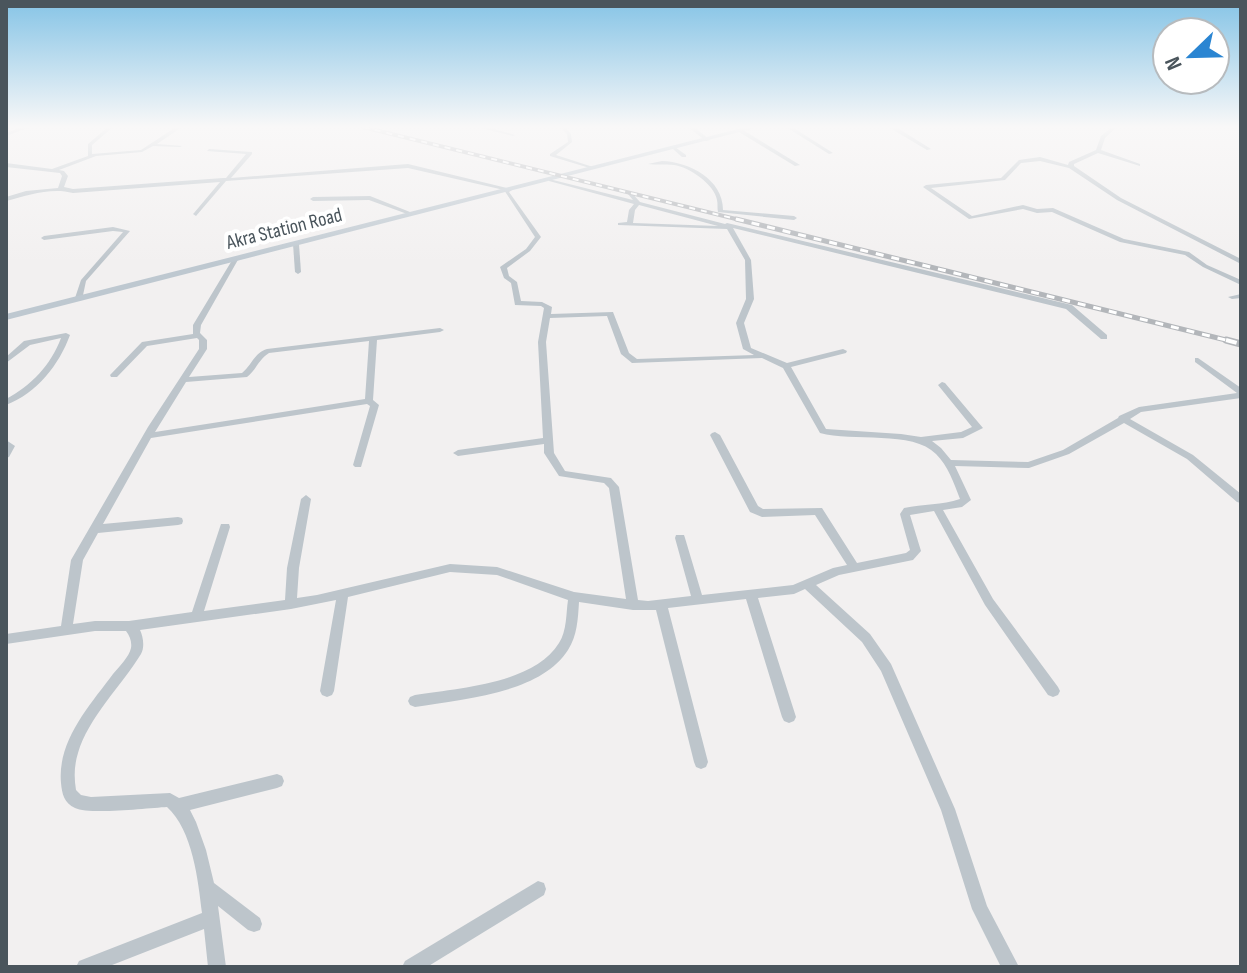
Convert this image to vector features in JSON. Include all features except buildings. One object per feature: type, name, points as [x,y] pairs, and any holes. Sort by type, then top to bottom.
[{"type":"main road","name":"Akra Station Road","points":[[6,317],[576,172]]},
{"type":"street","points":[[60,172],[64,173],[63,189]]},
{"type":"street","points":[[196,214],[233,172]]},
{"type":"street","points":[[6,199],[26,193],[63,189],[94,190],[322,172]]},
{"type":"street","points":[[439,172],[508,190],[538,237],[525,253],[504,265],[505,275],[514,282],[518,303],[546,305],[542,342],[549,453],[562,474],[607,480],[614,487],[633,605]]},
{"type":"street","points":[[695,172],[720,198],[720,211],[794,218]]},
{"type":"street","points":[[1008,172],[1003,179],[926,187],[971,218],[1023,207],[1037,211],[1053,210],[1122,241],[1187,253],[1227,253]]},
{"type":"street","points":[[1079,172],[1119,199],[1241,262]]},
{"type":"street","points":[[551,180],[635,198],[728,227],[748,260],[750,299],[740,323],[746,346],[751,352],[786,366],[843,351]]},
{"type":"street","points":[[313,199],[365,197],[412,214]]},
{"type":"street","points":[[630,224],[635,198]]},
{"type":"street","points":[[620,224],[743,226],[1069,307],[1104,337]]},
{"type":"street","points":[[44,238],[113,229],[127,231],[83,281],[79,298]]},
{"type":"street","points":[[296,244],[298,272]]},
{"type":"street","points":[[1187,253],[1205,266],[1241,283]]},
{"type":"street","points":[[66,630],[77,560],[148,436],[203,349],[197,325],[236,258]]},
{"type":"street","points":[[547,316],[610,314],[625,354],[635,361],[765,358]]},
{"type":"street","points":[[184,380],[244,375],[252,370],[259,354],[267,351],[440,330]]},
{"type":"street","points":[[6,361],[27,343],[66,335],[55,358],[32,388],[6,402]]},
{"type":"street","points":[[114,375],[145,344],[198,336]]},
{"type":"street","points":[[369,401],[373,338]]},
{"type":"street","points":[[1198,360],[1241,393]]},
{"type":"street","points":[[786,366],[823,431],[925,439],[963,435],[978,428],[942,385]]},
{"type":"street","points":[[948,463],[1029,465],[1066,452],[1122,418],[1163,405],[1241,393]]},
{"type":"street","points":[[148,436],[369,401],[375,405],[358,465]]},
{"type":"street","points":[[1122,418],[1190,457],[1241,499]]},
{"type":"street","points":[[715,435],[750,505],[762,513],[818,511],[854,567]]},
{"type":"street","points":[[6,639],[291,604],[398,579],[470,567],[497,571],[574,597],[633,605],[661,605],[794,589],[854,567],[914,554],[916,546],[905,514],[914,508],[958,504],[966,500],[948,463],[937,447],[925,439]]},
{"type":"street","points":[[458,453],[548,440]]},
{"type":"street","points":[[6,443],[10,446],[6,455]]},
{"type":"street","points":[[291,604],[293,568],[306,499]]},
{"type":"street","points":[[936,506],[989,602],[1053,691]]},
{"type":"street","points":[[94,529],[178,521]]},
{"type":"street","points":[[196,617],[225,527]]},
{"type":"street","points":[[680,538],[698,601]]},
{"type":"street","points":[[807,584],[866,638],[886,668],[948,809],[980,909],[1010,967]]},
{"type":"street","points":[[327,691],[343,593]]},
{"type":"street","points":[[751,595],[789,717]]},
{"type":"street","points":[[415,701],[500,684],[530,674],[563,648],[574,597]]},
{"type":"street","points":[[661,605],[701,762]]},
{"type":"street","points":[[129,626],[136,634],[137,650],[75,741],[67,764],[69,794],[78,802],[91,804],[170,800],[181,805],[190,821],[207,888],[217,967]]},
{"type":"street","points":[[181,805],[277,781]]},
{"type":"street","points":[[207,888],[254,924]]},
{"type":"street","points":[[411,967],[538,889]]},
{"type":"street","points":[[85,967],[211,918]]},
{"type":"railway","points":[[547,172],[744,221]]},
{"type":"railway","points":[[736,219],[1227,340]]},
{"type":"railway","points":[[1227,340],[1234,342]]},
{"type":"railway","points":[[1227,340],[1241,344]]}]
